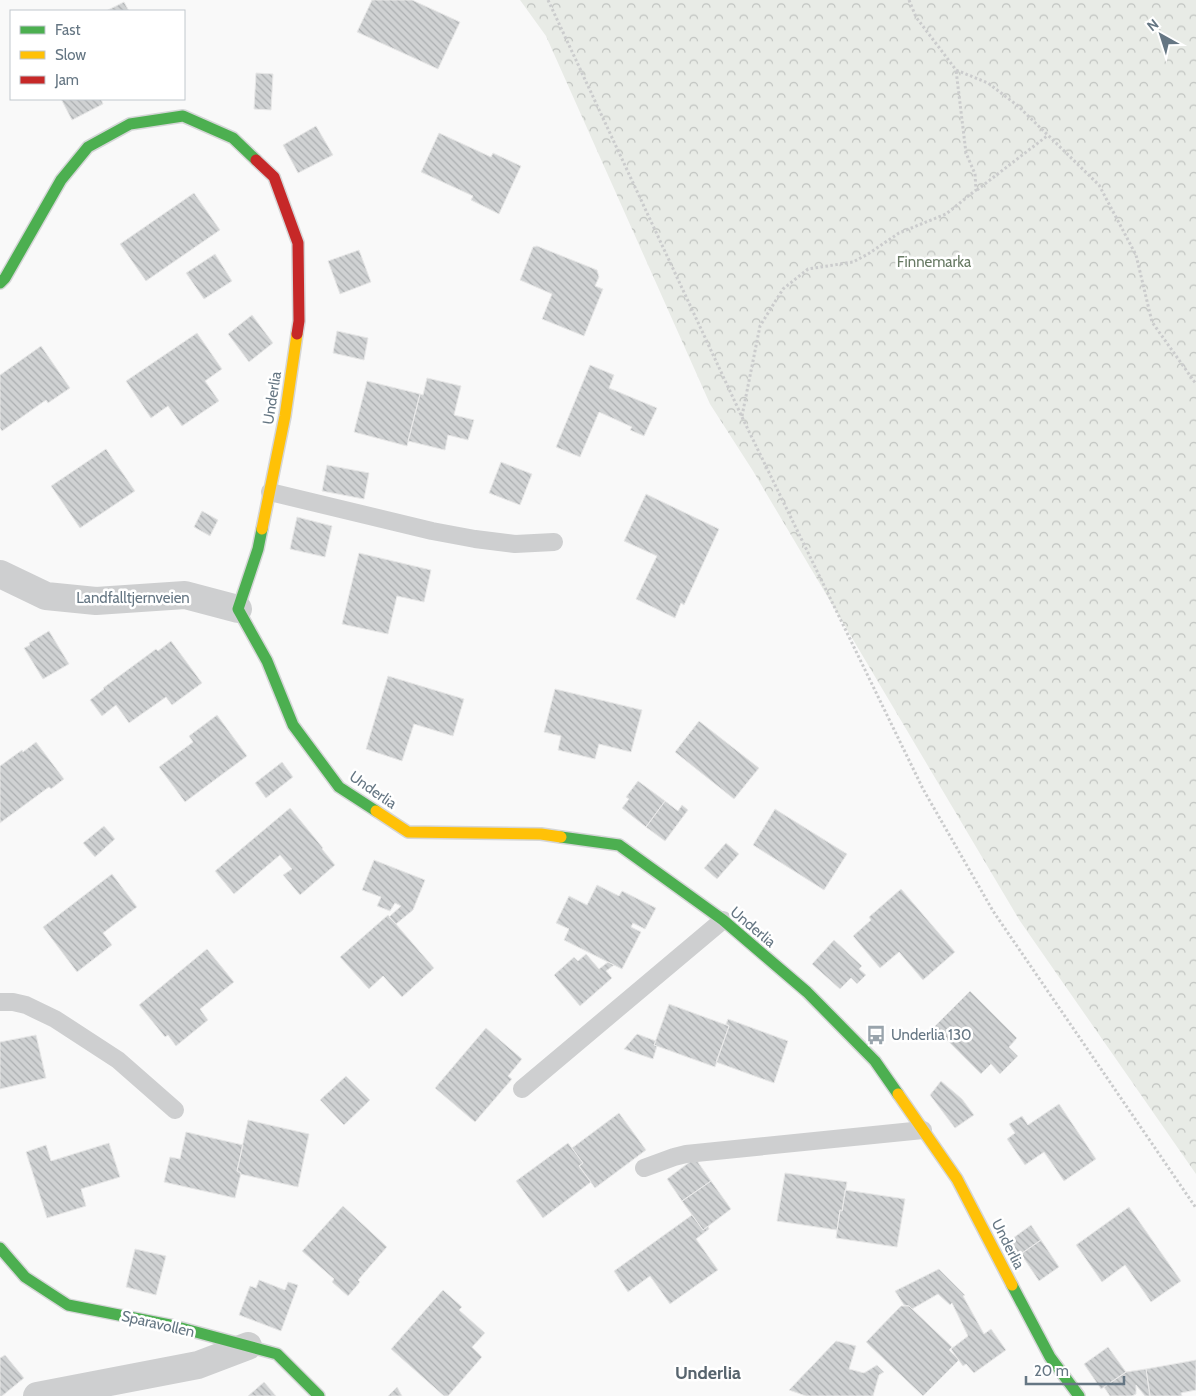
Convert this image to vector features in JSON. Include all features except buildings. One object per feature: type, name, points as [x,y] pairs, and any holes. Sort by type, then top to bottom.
[{"type":"street","name":"Underlia","points":[[0,283],[5,278],[61,180],[88,146],[130,124],[183,116],[233,138],[274,177],[298,243],[299,321],[286,416],[258,549],[238,609],[267,661],[293,726],[339,787],[408,832],[541,834],[619,845],[723,920],[807,992],[875,1061],[957,1179],[1050,1357],[1080,1396]]},
{"type":"street","name":"Landfalltjernveien","points":[[0,574],[46,596],[96,601],[185,595],[238,609]]},
{"type":"street","name":"Sparavollen","points":[[0,1248],[25,1277],[68,1305],[170,1325],[277,1354],[319,1396]]},
{"type":"street","points":[[37,1396],[198,1365],[248,1346]]},
{"type":"lane","points":[[270,492],[432,531],[475,539],[515,544],[554,542]]},
{"type":"lane","points":[[522,1089],[723,920]]},
{"type":"lane","points":[[0,1002],[26,1005],[55,1019],[118,1060],[175,1110]]},
{"type":"lane","points":[[644,1168],[686,1154],[923,1130]]},
{"type":"path","points":[[548,0],[742,418],[923,789],[988,903],[1196,1208]]},
{"type":"path","points":[[909,0],[916,17],[956,70],[966,153],[975,174],[976,190]]},
{"type":"path","points":[[956,70],[988,83],[1018,106],[1099,185],[1136,255],[1152,322],[1196,384]]},
{"type":"path","points":[[742,418],[760,326],[783,289],[808,269],[853,262],[899,233],[946,214],[1047,136]]},
{"type":"green space","name":"Finnemarka","points":[[520,0],[1196,0],[1196,1174],[1020,921],[753,471],[710,404],[546,36]]},
{"type":"traffic: fast","points":[[0,283],[5,278],[61,180],[88,147],[130,124],[183,116],[233,138],[256,160]]},
{"type":"traffic: fast","points":[[262,529],[258,549],[238,609],[267,661],[293,725],[339,787],[376,811]]},
{"type":"traffic: fast","points":[[561,837],[619,845],[723,920],[807,992],[875,1061],[898,1094]]},
{"type":"traffic: fast","points":[[0,1248],[25,1277],[68,1305],[170,1325],[277,1354],[319,1396]]},
{"type":"traffic: fast","points":[[1012,1285],[1050,1357],[1079,1396]]},
{"type":"traffic: slow","points":[[262,529],[285,416],[297,334]]},
{"type":"traffic: slow","points":[[376,811],[408,832],[541,834],[561,837]]},
{"type":"traffic: slow","points":[[898,1094],[957,1179],[1012,1285]]},
{"type":"traffic: jam","points":[[256,160],[274,177],[298,243],[299,321],[297,334]]},
{"type":"place","name":"Underlia 130","points":[[876,1035]]},
{"type":"district","name":"Underlia","points":[[708,1373]]}]
